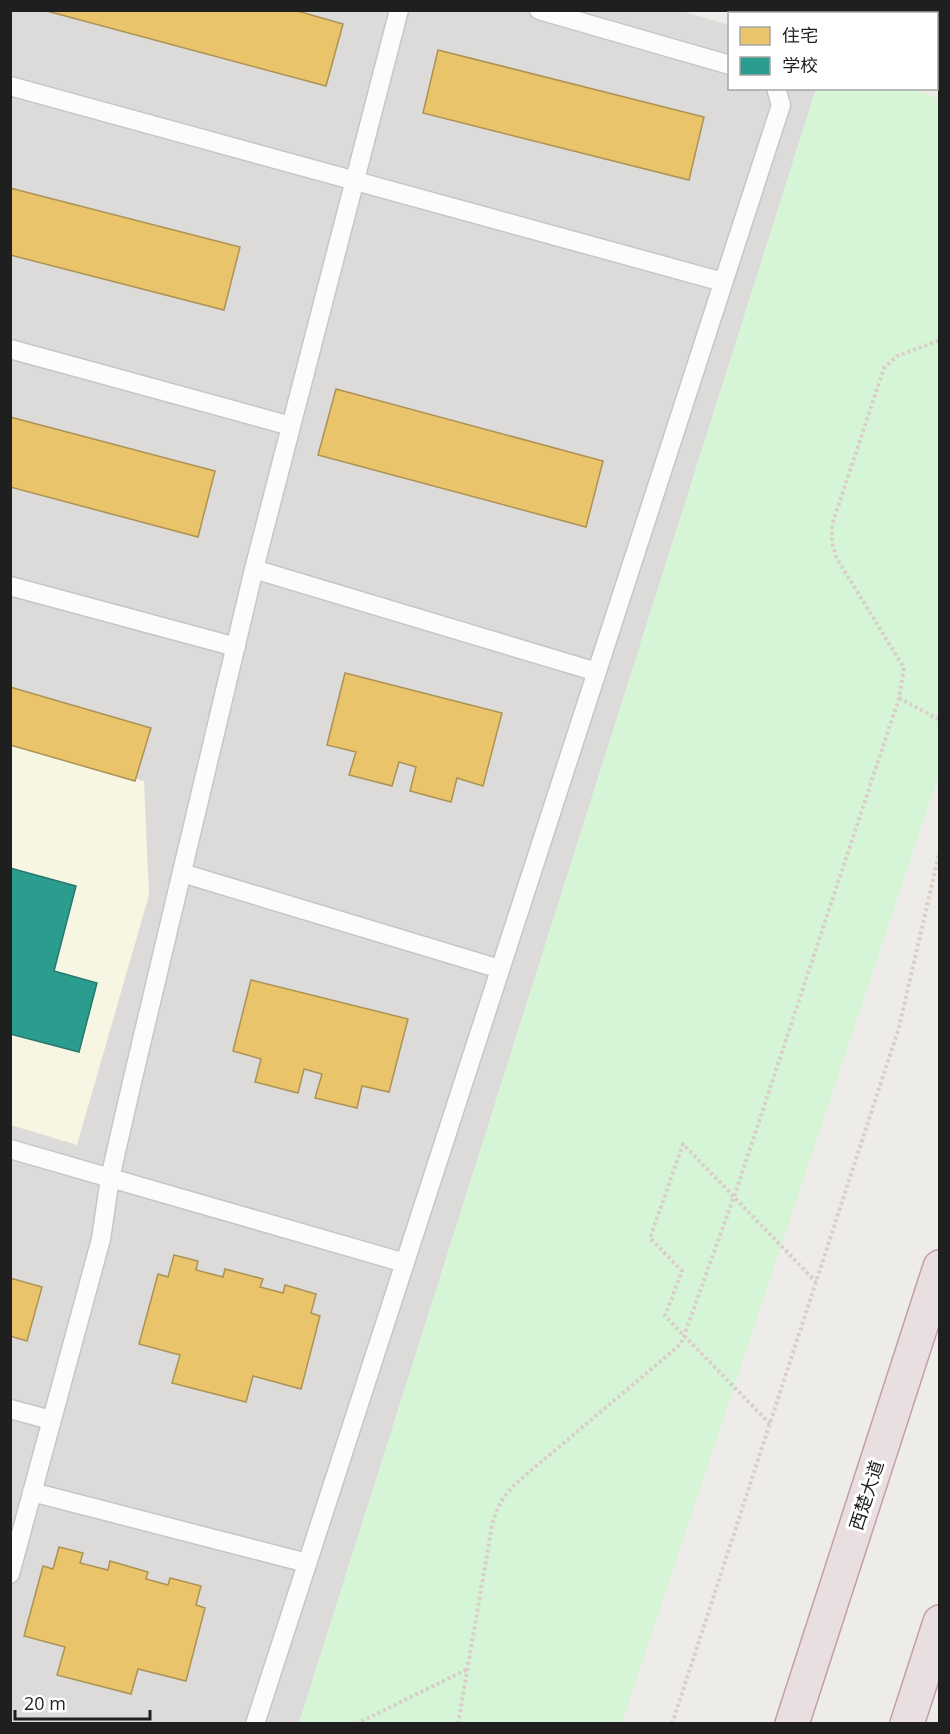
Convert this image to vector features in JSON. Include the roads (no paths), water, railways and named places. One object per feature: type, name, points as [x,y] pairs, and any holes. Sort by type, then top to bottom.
[{"type":"highway","name":"西楚大道","points":[[792,1724],[939,1267]]},
{"type":"highway","points":[[907,1724],[939,1622]]},
{"type":"lane","points":[[10,1574],[101,1239],[110,1178],[254,569],[399,10]]},
{"type":"lane","points":[[539,10],[728,65]]},
{"type":"lane","points":[[10,86],[723,282]]},
{"type":"lane","points":[[255,1724],[781,105],[777,90]]},
{"type":"lane","points":[[10,349],[291,426]]},
{"type":"lane","points":[[254,569],[597,672]]},
{"type":"lane","points":[[10,586],[236,647]]},
{"type":"lane","points":[[182,873],[500,969]]},
{"type":"lane","points":[[10,1149],[405,1263]]},
{"type":"lane","points":[[10,1409],[51,1419]]},
{"type":"lane","points":[[32,1492],[307,1563]]}]
